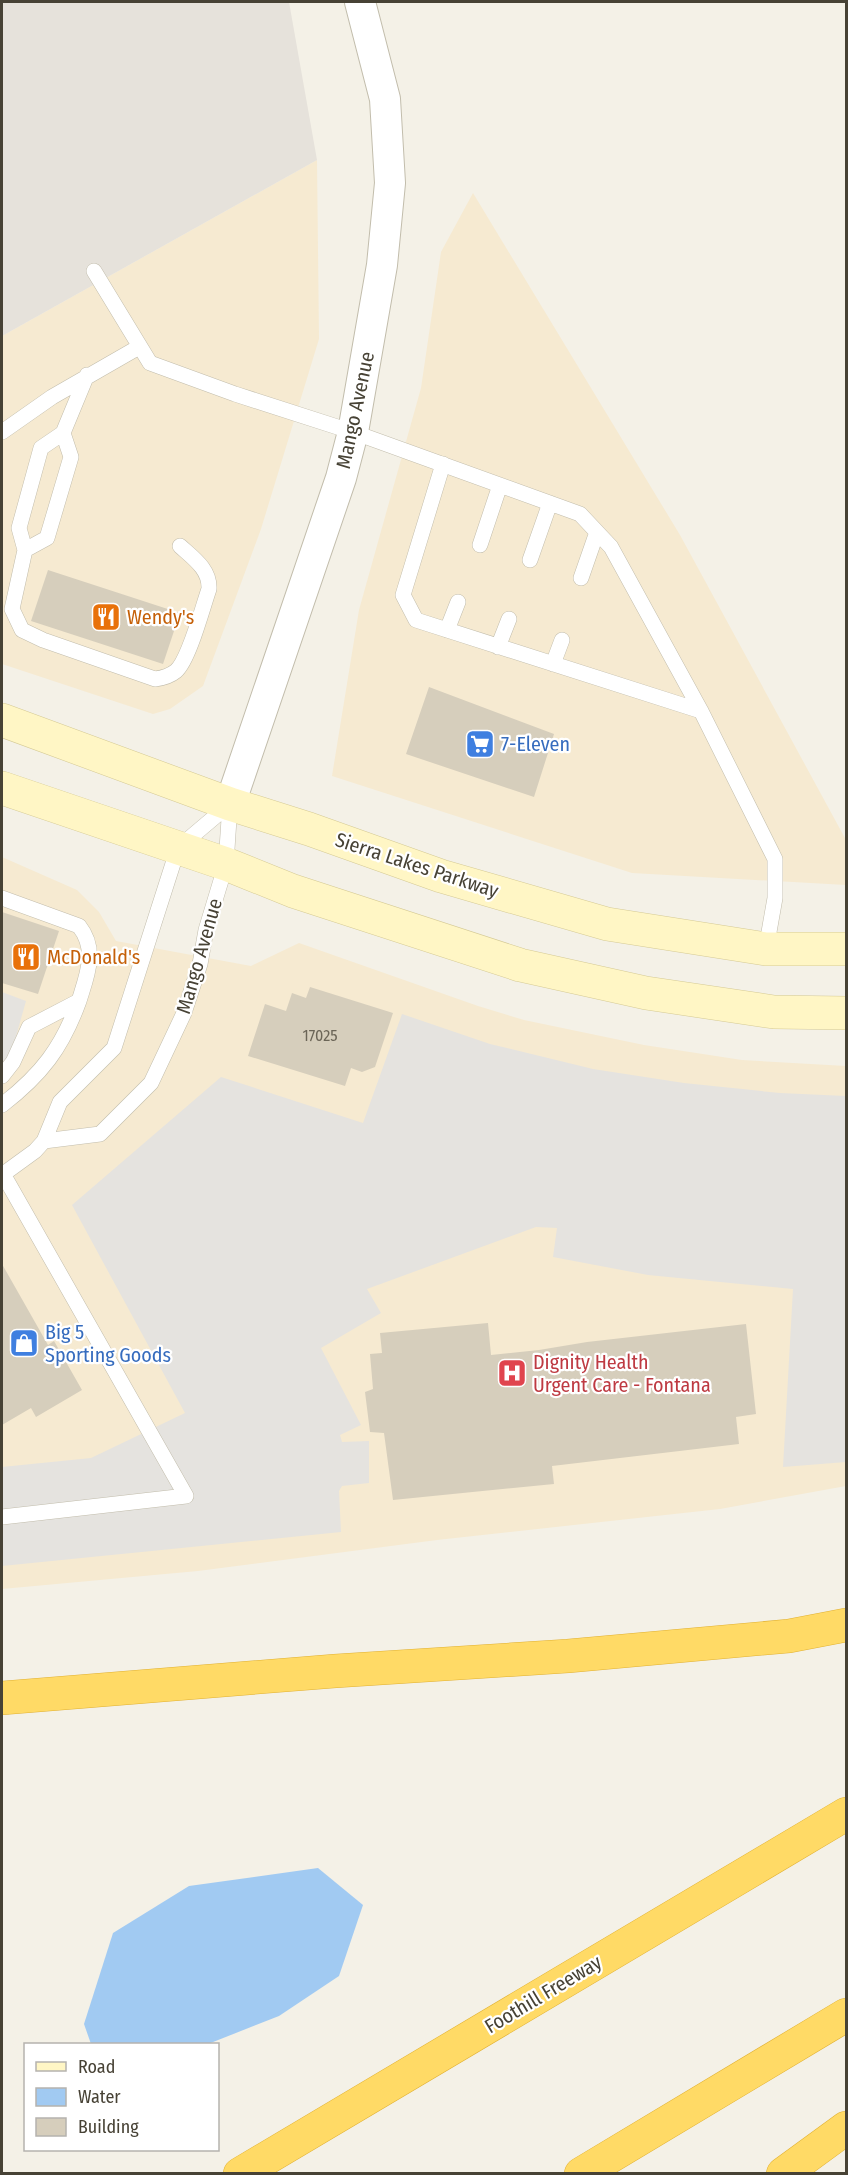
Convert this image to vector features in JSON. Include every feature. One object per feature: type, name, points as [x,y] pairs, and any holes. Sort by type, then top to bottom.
[{"type":"highway","points":[[2,1698],[335,1671],[568,1656],[789,1636],[846,1625]]},
{"type":"highway","name":"Foothill Freeway","points":[[240,2174],[846,1814]]},
{"type":"highway","points":[[581,2174],[846,2016]]},
{"type":"highway","points":[[783,2174],[846,2128]]},
{"type":"street","name":"Mango Avenue","points":[[230,804],[341,478],[353,432],[382,265],[390,183],[385,99],[360,2]]},
{"type":"street","name":"Sierra Lakes Parkway","points":[[2,720],[230,804],[309,829],[441,876],[607,924],[766,949],[846,949]]},
{"type":"street","points":[[2,788],[226,864],[293,891],[520,965],[646,993],[774,1012],[846,1013]]},
{"type":"lane","points":[[94,271],[150,363],[235,394],[353,432],[580,514],[611,547],[701,711],[775,859],[775,898],[766,949]]},
{"type":"lane","points":[[2,432],[87,375],[139,347]]},
{"type":"lane","points":[[87,375],[63,433],[41,448],[19,528],[25,550],[12,609],[22,630],[43,640],[155,679],[165,678],[177,670],[185,657],[209,589],[210,579],[207,573],[180,546]]},
{"type":"lane","points":[[25,550],[47,538],[71,457],[63,433]]},
{"type":"lane","points":[[443,464],[403,595],[416,620],[701,711]]},
{"type":"lane","points":[[480,545],[500,485]]},
{"type":"lane","points":[[530,560],[550,503]]},
{"type":"lane","points":[[581,578],[597,532]]},
{"type":"lane","points":[[447,630],[458,602]]},
{"type":"lane","points":[[498,646],[509,619]]},
{"type":"lane","points":[[553,664],[562,640]]},
{"type":"lane","points":[[2,1517],[186,1496],[2,1175],[35,1151],[44,1141],[60,1102],[114,1048],[178,848],[230,804]]},
{"type":"lane","name":"Mango Avenue","points":[[44,1141],[100,1134],[151,1083],[184,1013],[200,964],[206,930],[226,864],[230,804]]},
{"type":"lane","points":[[2,898],[79,926],[87,936],[91,954],[89,970],[79,1001],[64,1036],[46,1065],[27,1085],[2,1105]]},
{"type":"lane","points":[[2,1076],[13,1062],[29,1027],[79,1001]]},
{"type":"shaded area","points":[[2,2],[289,2],[317,160],[2,336]]},
{"type":"shaded area","points":[[317,160],[319,339],[261,529],[203,686],[170,709],[153,714],[2,664],[2,336]]},
{"type":"shaded area","points":[[473,193],[680,535],[846,840],[846,885],[632,873],[332,776],[359,610],[421,388],[441,252]]},
{"type":"shaded area","points":[[2,857],[77,890],[99,912],[116,941],[251,966],[299,943],[524,1020],[644,1045],[742,1060],[846,1066],[846,1486],[720,1509],[437,1540],[198,1571],[2,1589]]},
{"type":"shaded area","points":[[2,992],[26,1001],[2,1086]]},
{"type":"shaded area","points":[[402,1014],[490,1044],[593,1069],[684,1083],[780,1093],[846,1096],[846,1462],[783,1467],[793,1289],[648,1275],[553,1257],[557,1228],[536,1227],[367,1289],[381,1313],[321,1348],[361,1425],[340,1435],[342,1442],[369,1441],[369,1483],[342,1486],[339,1491],[341,1532],[2,1566],[2,1467],[91,1458],[185,1413],[72,1205],[221,1077],[363,1123]]},
{"type":"water","points":[[318,1868],[363,1905],[339,1976],[279,2016],[211,2043],[91,2043],[84,2024],[113,1933],[189,1886]]},
{"type":"building","name":"Wendy's","points":[[48,570],[180,613],[163,664],[31,621]]},
{"type":"building","name":"7-Eleven","points":[[429,687],[554,734],[534,797],[406,754]]},
{"type":"building","name":"McDonald's","points":[[2,912],[59,931],[38,994],[2,983]]},
{"type":"building","points":[[310,987],[393,1013],[375,1067],[362,1072],[351,1068],[345,1086],[248,1056],[265,1004],[286,1011],[292,993],[306,998]]},
{"type":"building","name":"Big 5 Sporting Goods","points":[[2,1264],[48,1345],[54,1341],[82,1390],[36,1417],[31,1408],[2,1425]]},
{"type":"building","points":[[488,1323],[491,1355],[746,1324],[756,1414],[736,1417],[739,1444],[552,1466],[554,1484],[393,1500],[384,1433],[370,1432],[365,1392],[373,1389],[370,1354],[382,1353],[380,1333]]},
{"type":"place","name":"Wendy's","points":[[106,617]]},
{"type":"place","name":"7-Eleven","points":[[480,744]]},
{"type":"place","name":"McDonald's","points":[[26,957]]},
{"type":"place","name":"Big 5 Sporting Goods","points":[[24,1343]]},
{"type":"place","name":"Dignity Health Urgent Care - Fontana","points":[[512,1373]]}]
